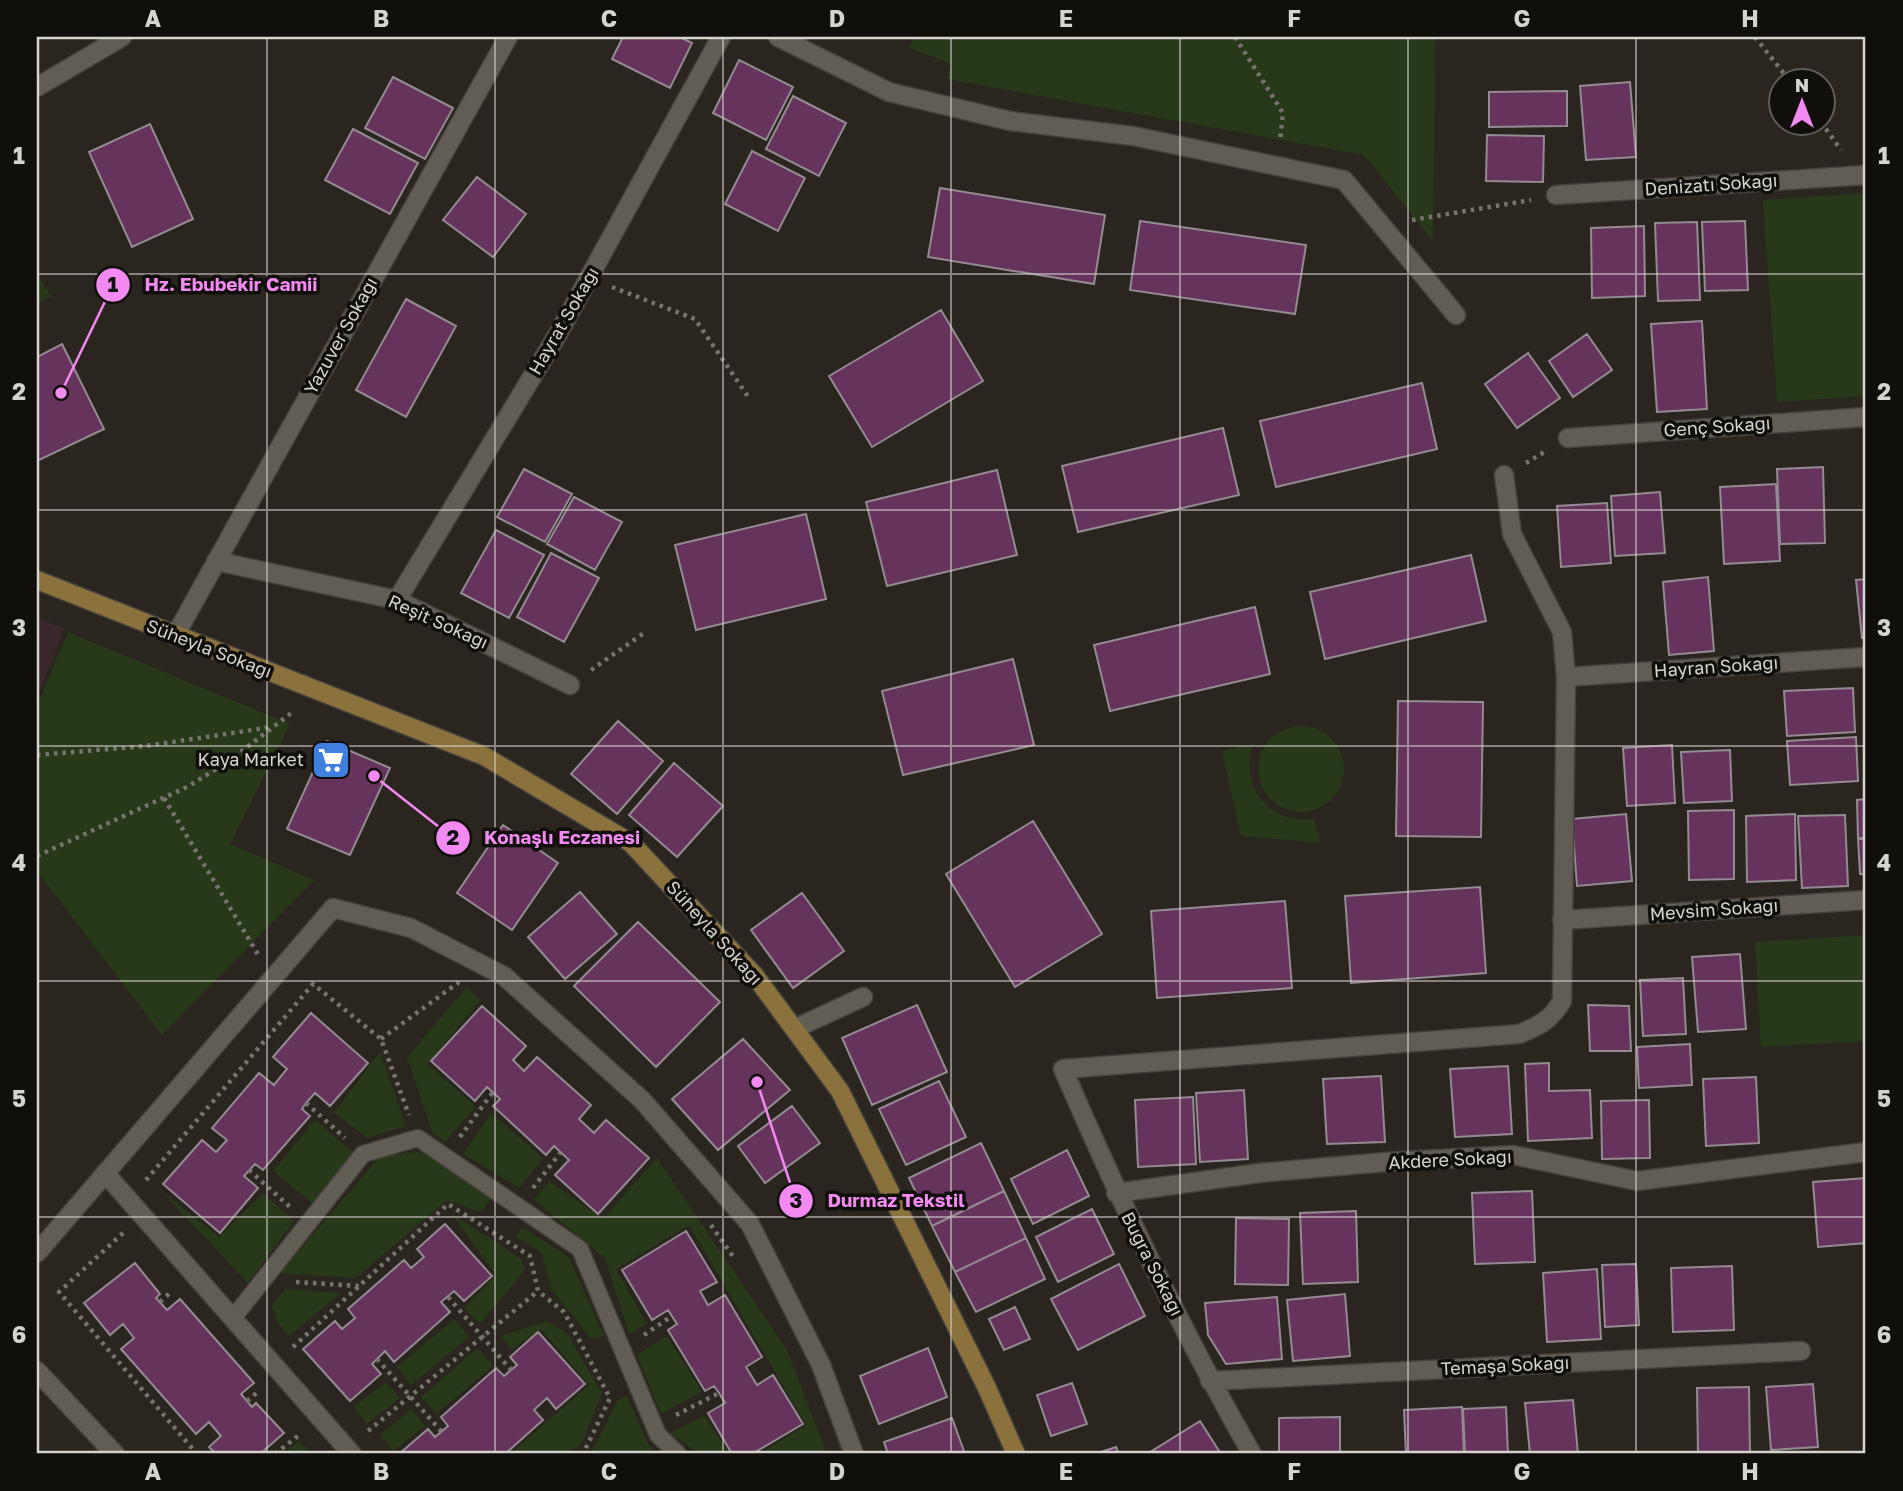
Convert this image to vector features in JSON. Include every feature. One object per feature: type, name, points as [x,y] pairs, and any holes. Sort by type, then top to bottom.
[{"type":"street","points":[[37,87],[122,37]]},
{"type":"street","name":"Yazuver Sokağı","points":[[175,636],[508,37]]},
{"type":"street","name":"Hayrat Sokağı","points":[[397,600],[558,334],[721,37]]},
{"type":"street","points":[[778,37],[889,92],[1010,121],[1133,136],[1344,180],[1456,315]]},
{"type":"street","name":"Denizatı Sokağı","points":[[1556,195],[1866,175]]},
{"type":"street","name":"Genç Sokağı","points":[[1568,438],[1866,416]]},
{"type":"street","points":[[1504,475],[1511,534],[1562,632],[1566,677],[1562,920]]},
{"type":"street","name":"Reşit Sokağı","points":[[216,561],[397,600],[570,685]]},
{"type":"street","name":"Süheyla Sokağı","points":[[37,580],[484,756],[631,843],[755,976],[840,1091],[987,1388],[1016,1454]]},
{"type":"street","name":"Hayran Sokağı","points":[[1566,677],[1866,657]]},
{"type":"street","name":"Mevsim Sokağı","points":[[1562,920],[1866,900]]},
{"type":"street","points":[[37,1253],[333,908],[411,928],[504,976],[642,1100],[750,1224],[821,1365],[854,1454]]},
{"type":"street","name":"Buğra Sokağı","points":[[1252,1454],[1210,1381],[1116,1193],[1063,1069],[1519,1034],[1544,1024],[1555,1013],[1562,1000],[1562,920]]},
{"type":"street","points":[[794,1030],[863,997]]},
{"type":"street","name":"Akdere Sokağı","points":[[1116,1193],[1272,1172],[1513,1155],[1637,1181],[1866,1152]]},
{"type":"street","points":[[105,1173],[352,1454]]},
{"type":"street","name":"Temaşa Sokağı","points":[[1210,1381],[1801,1352]]},
{"type":"street","points":[[37,1371],[115,1454]]},
{"type":"lane","points":[[233,1318],[363,1154],[418,1138],[580,1249],[654,1427],[658,1435],[678,1454]]},
{"type":"path","points":[[1235,37],[1283,113],[1277,166]]},
{"type":"path","points":[[1755,37],[1778,66]]},
{"type":"path","points":[[1411,220],[1556,195]]},
{"type":"path","points":[[589,278],[695,318],[749,398]]},
{"type":"path","points":[[1504,475],[1568,438]]},
{"type":"path","points":[[570,685],[644,633]]},
{"type":"path","points":[[37,856],[164,798],[229,761],[319,692]]},
{"type":"path","points":[[37,755],[146,746],[274,727]]},
{"type":"path","points":[[164,798],[272,979]]},
{"type":"path","points":[[381,1039],[465,977]]},
{"type":"path","points":[[141,1185],[313,984],[381,1039],[418,1138]]},
{"type":"path","points":[[445,1157],[493,1092]]},
{"type":"path","points":[[306,1103],[363,1154]]},
{"type":"path","points":[[249,1170],[307,1222]]},
{"type":"path","points":[[287,1353],[448,1204],[530,1256],[538,1291],[564,1312],[610,1398],[583,1454]]},
{"type":"path","points":[[709,1222],[740,1268]]},
{"type":"path","points":[[129,1227],[59,1292],[197,1454]]},
{"type":"path","points":[[284,1282],[359,1286]]},
{"type":"path","points":[[160,1302],[178,1285]]},
{"type":"path","points":[[361,1438],[538,1291]]},
{"type":"path","points":[[448,1297],[511,1370]]},
{"type":"path","points":[[377,1359],[441,1431]]},
{"type":"path","points":[[247,1401],[265,1386]]},
{"type":"path","points":[[654,1427],[719,1393]]},
{"type":"path","points":[[275,1454],[303,1432]]},
{"type":"shaded area","points":[[37,617],[64,629],[37,699]]},
{"type":"green space","points":[[914,37],[1435,37],[1433,241],[1364,155],[946,79],[952,64],[909,48]]},
{"type":"green space","points":[[1866,193],[1866,396],[1777,402],[1763,200]]},
{"type":"green space","points":[[37,275],[51,296],[37,304]]},
{"type":"green space","points":[[68,632],[290,724],[230,844],[314,880],[162,1035],[37,871],[37,706]]},
{"type":"green space","points":[[1301,726],[1325,733],[1337,745],[1344,769],[1337,793],[1325,805],[1301,812],[1277,805],[1265,793],[1258,769],[1265,745],[1277,733]]},
{"type":"green space","points":[[1253,744],[1250,755],[1251,777],[1259,797],[1275,812],[1286,817],[1314,819],[1321,843],[1241,836],[1222,751]]},
{"type":"green space","points":[[1866,935],[1866,1041],[1761,1047],[1755,942]]},
{"type":"green space","points":[[467,987],[480,1001],[427,1064],[476,1107],[445,1142],[433,1134],[407,1057]]},
{"type":"green space","points":[[380,1052],[406,1126],[368,1138],[334,1113]]},
{"type":"green space","points":[[491,1113],[543,1158],[519,1188],[463,1154]]},
{"type":"green space","points":[[315,1120],[354,1153],[312,1203],[273,1171]]},
{"type":"green space","points":[[421,1152],[492,1197],[481,1212],[447,1200],[356,1278],[280,1273],[381,1155]]},
{"type":"green space","points":[[657,1158],[787,1350],[827,1454],[760,1454],[806,1425],[689,1225],[616,1269],[647,1324],[629,1334],[605,1258],[534,1200],[549,1181],[603,1219]]},
{"type":"green space","points":[[159,1189],[219,1237],[263,1193],[294,1221],[248,1283]]},
{"type":"green space","points":[[452,1214],[520,1258],[525,1270],[480,1324],[464,1308],[496,1275]]},
{"type":"green space","points":[[522,1227],[569,1257],[604,1336],[591,1339],[552,1290],[541,1252],[516,1237]]},
{"type":"green space","points":[[285,1289],[341,1293],[289,1336],[278,1323],[272,1306]]},
{"type":"green space","points":[[454,1319],[469,1337],[411,1385],[397,1367]]},
{"type":"green space","points":[[548,1321],[567,1333],[602,1393],[581,1445],[565,1454],[510,1454],[589,1385],[541,1329],[512,1350],[501,1336]]},
{"type":"green space","points":[[667,1336],[702,1392],[661,1414],[637,1355]]},
{"type":"green space","points":[[478,1348],[493,1366],[436,1414],[421,1397]]},
{"type":"green space","points":[[386,1382],[400,1398],[367,1424],[354,1407]]},
{"type":"green space","points":[[627,1396],[647,1442],[658,1454],[591,1454],[618,1400]]},
{"type":"green space","points":[[412,1409],[425,1426],[393,1451],[380,1435]]},
{"type":"green space","points":[[704,1416],[730,1454],[699,1454],[670,1433]]},
{"type":"green space","points":[[300,1441],[311,1454],[283,1454]]},
{"type":"building","points":[[623,37],[680,37],[692,43],[670,88],[612,59]]},
{"type":"building","points":[[739,60],[793,87],[766,140],[713,113]]},
{"type":"building","points":[[393,77],[453,108],[425,159],[365,128]]},
{"type":"building","points":[[1630,82],[1636,157],[1586,160],[1580,86]]},
{"type":"building","points":[[1567,91],[1567,126],[1489,127],[1489,92]]},
{"type":"building","points":[[793,96],[846,123],[819,176],[766,149]]},
{"type":"building","points":[[150,124],[193,219],[132,247],[89,152]]},
{"type":"building","points":[[353,129],[418,163],[390,214],[325,180]]},
{"type":"building","points":[[1487,135],[1544,136],[1543,182],[1486,181]]},
{"type":"building","points":[[752,151],[805,178],[778,231],[725,204]]},
{"type":"building","points":[[477,177],[526,214],[493,257],[443,220]]},
{"type":"building","points":[[940,188],[1105,215],[1094,284],[928,257]]},
{"type":"building","points":[[1140,221],[1306,245],[1295,314],[1130,290]]},
{"type":"building","points":[[1745,221],[1748,290],[1705,291],[1702,222]]},
{"type":"building","points":[[1697,222],[1700,300],[1658,301],[1655,223]]},
{"type":"building","points":[[1644,226],[1645,296],[1592,298],[1591,228]]},
{"type":"building","points":[[406,299],[456,326],[406,417],[356,390]]},
{"type":"building","points":[[941,310],[983,381],[872,447],[829,376]]},
{"type":"building","points":[[1702,321],[1707,409],[1657,412],[1651,324]]},
{"type":"building","points":[[1587,334],[1612,370],[1573,397],[1549,361]]},
{"type":"building","points":[[62,344],[104,429],[37,461],[37,357]]},
{"type":"building","points":[[1528,353],[1560,398],[1517,428],[1485,384]]},
{"type":"building","points":[[1422,383],[1437,449],[1276,487],[1260,421]]},
{"type":"building","points":[[1223,428],[1239,495],[1078,532],[1062,466]]},
{"type":"building","points":[[1823,467],[1825,543],[1780,544],[1777,469]]},
{"type":"building","points":[[524,469],[572,494],[545,542],[497,517]]},
{"type":"building","points":[[997,470],[1017,555],[887,586],[866,502]]},
{"type":"building","points":[[1776,484],[1780,561],[1724,564],[1720,487]]},
{"type":"building","points":[[1660,492],[1665,553],[1615,556],[1611,496]]},
{"type":"building","points":[[574,497],[622,522],[595,570],[547,544]]},
{"type":"building","points":[[1607,503],[1611,563],[1561,567],[1557,506]]},
{"type":"building","points":[[806,514],[826,599],[696,630],[675,545]]},
{"type":"building","points":[[496,530],[544,555],[509,618],[461,593]]},
{"type":"building","points":[[551,553],[599,578],[564,642],[517,617]]},
{"type":"building","points":[[1471,555],[1486,621],[1325,659],[1310,592]]},
{"type":"building","points":[[1708,577],[1714,651],[1669,655],[1663,582]]},
{"type":"building","points":[[1866,579],[1866,637],[1862,638],[1856,580]]},
{"type":"building","points":[[1255,607],[1270,674],[1110,711],[1094,645]]},
{"type":"building","points":[[1013,659],[1034,745],[903,775],[882,691]]},
{"type":"building","points":[[1853,688],[1855,732],[1787,736],[1784,691]]},
{"type":"building","points":[[1398,701],[1483,702],[1481,837],[1396,836]]},
{"type":"building","points":[[618,721],[663,761],[617,814],[571,774]]},
{"type":"building","points":[[1856,737],[1858,781],[1790,785],[1787,741]]},
{"type":"building","points":[[327,741],[390,768],[350,855],[287,829]]},
{"type":"building","points":[[1672,745],[1675,803],[1627,806],[1623,748]]},
{"type":"building","points":[[1730,750],[1732,801],[1684,803],[1681,752]]},
{"type":"building","points":[[674,763],[723,806],[677,857],[629,815]]},
{"type":"building","points":[[1866,799],[1866,838],[1858,838],[1857,800]]},
{"type":"building","points":[[1734,810],[1734,879],[1689,880],[1688,811]]},
{"type":"building","points":[[1626,814],[1632,881],[1577,886],[1572,819]]},
{"type":"building","points":[[1795,814],[1796,880],[1747,882],[1746,816]]},
{"type":"building","points":[[1845,815],[1848,886],[1802,888],[1798,816]]},
{"type":"building","points":[[1033,821],[1102,934],[1015,987],[946,874]]},
{"type":"building","points":[[503,825],[558,863],[512,930],[457,893]]},
{"type":"building","points":[[1858,839],[1866,839],[1866,874],[1860,874]]},
{"type":"building","points":[[1480,887],[1486,973],[1351,983],[1345,896]]},
{"type":"building","points":[[580,892],[617,934],[565,979],[528,937]]},
{"type":"building","points":[[802,893],[844,951],[793,988],[751,930]]},
{"type":"building","points":[[1285,901],[1292,988],[1157,998],[1151,911]]},
{"type":"building","points":[[638,922],[720,1002],[656,1067],[574,986]]},
{"type":"building","points":[[1740,954],[1746,1029],[1698,1032],[1692,957]]},
{"type":"building","points":[[1683,978],[1686,1034],[1643,1036],[1640,980]]},
{"type":"building","points":[[917,1005],[947,1072],[872,1105],[842,1038]]},
{"type":"building","points":[[1588,1005],[1629,1006],[1631,1051],[1590,1051]]},
{"type":"building","points":[[482,1006],[526,1046],[513,1060],[524,1071],[537,1057],[591,1105],[579,1119],[594,1133],[606,1120],[649,1158],[598,1214],[555,1175],[569,1160],[554,1146],[546,1155],[493,1106],[500,1099],[487,1087],[475,1101],[431,1061]]},
{"type":"building","points":[[311,1013],[368,1063],[330,1106],[315,1093],[306,1103],[302,1109],[310,1116],[263,1170],[255,1164],[244,1176],[258,1188],[220,1233],[163,1184],[202,1140],[216,1152],[227,1140],[212,1128],[259,1073],[274,1085],[287,1069],[273,1057]]},
{"type":"building","points":[[743,1039],[790,1090],[718,1150],[672,1099]]},
{"type":"building","points":[[1690,1044],[1692,1085],[1639,1088],[1637,1047]]},
{"type":"building","points":[[1549,1063],[1549,1091],[1590,1090],[1592,1138],[1528,1141],[1525,1064]]},
{"type":"building","points":[[1508,1066],[1512,1134],[1455,1137],[1450,1069]]},
{"type":"building","points":[[1381,1076],[1385,1142],[1327,1144],[1323,1079]]},
{"type":"building","points":[[1756,1077],[1759,1143],[1706,1146],[1703,1079]]},
{"type":"building","points":[[939,1081],[966,1137],[906,1165],[879,1109]]},
{"type":"building","points":[[1244,1090],[1248,1159],[1200,1162],[1196,1093]]},
{"type":"building","points":[[1193,1097],[1196,1164],[1138,1167],[1135,1100]]},
{"type":"building","points":[[1649,1100],[1650,1158],[1602,1159],[1601,1101]]},
{"type":"building","points":[[792,1106],[820,1143],[765,1183],[738,1146]]},
{"type":"building","points":[[981,1143],[1004,1191],[932,1226],[909,1178]]},
{"type":"building","points":[[1067,1150],[1089,1196],[1033,1224],[1011,1179]]},
{"type":"building","points":[[1866,1178],[1866,1243],[1818,1247],[1813,1182]]},
{"type":"building","points":[[1004,1191],[1026,1238],[955,1272],[932,1226]]},
{"type":"building","points":[[1532,1191],[1535,1262],[1475,1264],[1472,1193]]},
{"type":"building","points":[[1092,1209],[1114,1254],[1058,1282],[1036,1237]]},
{"type":"building","points":[[1356,1211],[1358,1282],[1303,1284],[1300,1213]]},
{"type":"building","points":[[1236,1218],[1289,1219],[1288,1285],[1235,1284]]},
{"type":"building","points":[[445,1224],[492,1276],[464,1301],[454,1291],[441,1302],[450,1312],[394,1362],[385,1351],[372,1364],[381,1374],[350,1401],[303,1349],[335,1321],[342,1329],[355,1318],[348,1309],[404,1260],[411,1268],[424,1257],[417,1249]]},
{"type":"building","points":[[686,1231],[717,1282],[700,1291],[708,1305],[725,1295],[762,1357],[746,1367],[757,1385],[773,1375],[803,1424],[752,1454],[732,1454],[708,1413],[725,1403],[714,1386],[705,1391],[668,1330],[677,1324],[668,1310],[652,1320],[622,1270]]},
{"type":"building","points":[[1026,1238],[1045,1279],[976,1312],[955,1272]]},
{"type":"building","points":[[135,1263],[160,1294],[156,1298],[167,1310],[180,1299],[254,1383],[241,1394],[252,1407],[256,1403],[284,1433],[260,1454],[216,1454],[209,1447],[221,1436],[209,1422],[196,1434],[121,1349],[134,1338],[123,1324],[110,1335],[84,1303]]},
{"type":"building","points":[[1119,1264],[1145,1316],[1078,1350],[1051,1299]]},
{"type":"building","points":[[1636,1264],[1639,1325],[1605,1327],[1602,1265]]},
{"type":"building","points":[[1732,1266],[1734,1330],[1673,1332],[1671,1268]]},
{"type":"building","points":[[1597,1269],[1601,1339],[1547,1342],[1543,1273]]},
{"type":"building","points":[[1345,1294],[1350,1356],[1293,1361],[1287,1300]]},
{"type":"building","points":[[1277,1297],[1282,1359],[1226,1364],[1208,1335],[1205,1303]]},
{"type":"building","points":[[1015,1307],[1030,1339],[1004,1350],[989,1319]]},
{"type":"building","points":[[538,1332],[585,1384],[556,1409],[547,1398],[534,1410],[543,1420],[505,1454],[399,1454],[428,1429],[435,1437],[448,1426],[441,1417],[496,1368],[504,1376],[517,1365],[510,1357]]},
{"type":"building","points":[[928,1348],[947,1397],[879,1424],[860,1376]]},
{"type":"building","points":[[1072,1383],[1087,1424],[1051,1436],[1037,1395]]},
{"type":"building","points":[[1813,1384],[1818,1447],[1771,1450],[1766,1387]]},
{"type":"building","points":[[1749,1387],[1750,1454],[1698,1454],[1697,1388]]},
{"type":"building","points":[[1573,1400],[1578,1454],[1530,1454],[1525,1403]]},
{"type":"building","points":[[1462,1407],[1464,1454],[1406,1454],[1404,1410]]},
{"type":"building","points":[[1506,1407],[1508,1454],[1465,1454],[1463,1409]]},
{"type":"building","points":[[1340,1417],[1340,1454],[1279,1454],[1279,1418]]},
{"type":"building","points":[[952,1418],[965,1454],[888,1454],[884,1442]]},
{"type":"building","points":[[1200,1421],[1221,1454],[1147,1454]]},
{"type":"building","points":[[1116,1447],[1119,1454],[1095,1454]]},
{"type":"place","name":"Hz. Ebubekir Camii","points":[[61,393]]},
{"type":"place","name":"Kaya Market","points":[[331,760]]},
{"type":"place","name":"Konaşlı Eczanesi","points":[[374,776]]},
{"type":"place","name":"Durmaz Tekstil","points":[[757,1082]]}]
